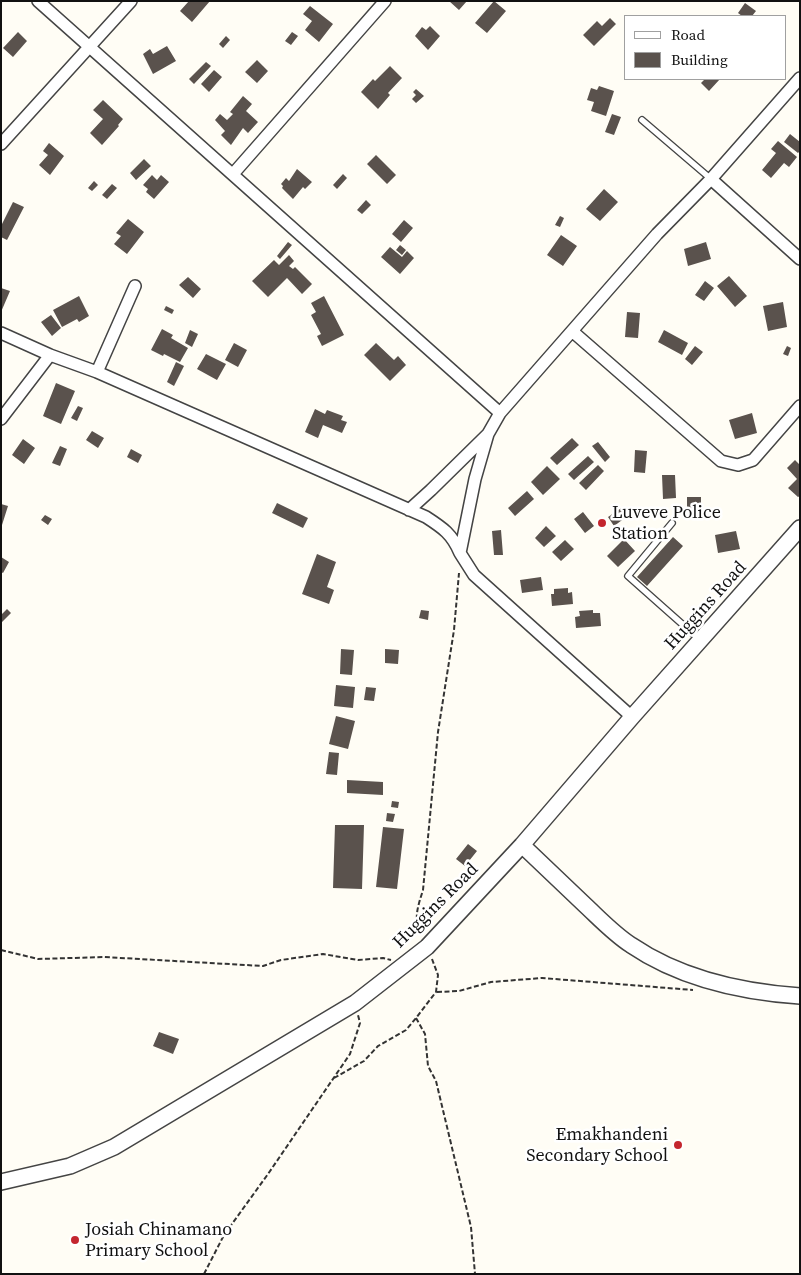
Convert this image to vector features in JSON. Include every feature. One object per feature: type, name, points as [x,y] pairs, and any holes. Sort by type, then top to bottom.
[{"type":"street","points":[[38,1],[500,413]]},
{"type":"street","points":[[1,144],[131,1]]},
{"type":"street","points":[[233,174],[384,1]]},
{"type":"street","points":[[460,553],[475,480],[488,434],[500,413],[657,234],[711,178],[800,78]]},
{"type":"street","points":[[711,178],[800,259]]},
{"type":"street","points":[[97,372],[135,286]]},
{"type":"street","points":[[572,331],[721,461],[738,465],[753,460],[800,406]]},
{"type":"street","points":[[1,333],[50,355],[97,372],[426,517],[448,532],[474,575],[632,717]]},
{"type":"street","points":[[1,419],[50,355]]},
{"type":"street","points":[[409,510],[488,434]]},
{"type":"street","name":"Huggins Road","points":[[1,1182],[70,1166],[114,1146],[355,1003],[427,947],[522,845],[632,717],[800,528]]},
{"type":"street","points":[[522,845],[613,931],[631,945],[658,961],[714,983],[766,994],[800,996]]},
{"type":"lane","points":[[642,120],[711,178]]},
{"type":"lane","points":[[672,523],[628,576],[700,640]]},
{"type":"path","points":[[334,1078],[364,1061],[378,1046],[406,1030],[436,992],[438,974],[416,922],[416,913],[422,890],[438,732],[458,595],[460,553]]},
{"type":"path","points":[[1,950],[38,959],[104,957],[263,966],[280,960],[323,954],[358,960],[383,958],[405,964]]},
{"type":"path","points":[[436,992],[459,991],[490,982],[542,978],[694,990]]},
{"type":"path","points":[[204,1274],[224,1235],[350,1054],[360,1023],[355,1003]]},
{"type":"path","points":[[416,1018],[424,1034],[428,1066],[436,1081],[471,1227],[475,1274]]},
{"type":"building","points":[[189,1],[210,1],[192,22],[180,11]]},
{"type":"building","points":[[449,1],[467,1],[459,10]]},
{"type":"building","points":[[494,1],[506,11],[487,33],[475,23]]},
{"type":"building","points":[[745,3],[756,11],[753,15],[741,15],[738,13]]},
{"type":"building","points":[[310,6],[333,24],[319,42],[305,30],[312,21],[303,14]]},
{"type":"building","points":[[610,18],[616,24],[594,46],[583,35],[597,21],[602,26]]},
{"type":"building","points":[[430,26],[440,36],[428,50],[415,36],[422,27],[426,30]]},
{"type":"building","points":[[18,32],[27,41],[13,57],[3,48]]},
{"type":"building","points":[[292,32],[298,36],[291,45],[285,41]]},
{"type":"building","points":[[226,36],[230,40],[223,48],[219,44]]},
{"type":"building","points":[[167,46],[176,61],[153,74],[143,54],[150,49],[153,54]]},
{"type":"building","points":[[257,60],[268,71],[257,83],[245,72]]},
{"type":"building","points":[[206,62],[211,66],[194,84],[189,79]]},
{"type":"building","points":[[390,66],[402,78],[388,93],[390,95],[378,109],[361,92],[373,79],[375,81]]},
{"type":"building","points":[[214,70],[222,77],[209,92],[201,84]]},
{"type":"building","points":[[704,80],[719,80],[709,91],[701,83]]},
{"type":"building","points":[[599,86],[614,91],[606,116],[591,111],[594,102],[587,100],[591,88],[597,90]]},
{"type":"building","points":[[416,89],[424,96],[416,103],[412,99],[416,95],[413,92]]},
{"type":"building","points":[[243,96],[252,104],[246,111],[258,122],[248,133],[243,128],[231,145],[221,135],[225,131],[215,120],[220,114],[227,120],[233,114],[230,112]]},
{"type":"building","points":[[103,100],[123,119],[102,145],[90,133],[103,119],[93,110]]},
{"type":"building","points":[[612,114],[621,117],[614,135],[605,132]]},
{"type":"building","points":[[790,134],[800,142],[800,151],[798,153],[784,142]]},
{"type":"building","points":[[778,141],[797,157],[789,167],[784,163],[771,178],[762,170],[776,153],[771,149]]},
{"type":"building","points":[[49,143],[64,156],[50,175],[39,165],[48,155],[43,151]]},
{"type":"building","points":[[376,155],[396,175],[387,184],[367,164]]},
{"type":"building","points":[[144,159],[151,166],[136,180],[130,173]]},
{"type":"building","points":[[297,169],[312,182],[305,189],[303,187],[293,199],[282,188],[281,184],[286,178],[289,181]]},
{"type":"building","points":[[343,174],[347,178],[337,189],[333,185]]},
{"type":"building","points":[[152,175],[157,180],[161,175],[169,182],[154,199],[146,192],[148,189],[143,185]]},
{"type":"building","points":[[94,181],[98,185],[92,191],[88,188]]},
{"type":"building","points":[[112,184],[117,188],[107,199],[102,195]]},
{"type":"building","points":[[604,189],[618,202],[600,221],[586,209]]},
{"type":"building","points":[[366,200],[371,205],[362,214],[357,210]]},
{"type":"building","points":[[13,202],[24,207],[7,240],[1,237],[1,226]]},
{"type":"building","points":[[560,216],[564,218],[560,227],[555,225]]},
{"type":"building","points":[[128,219],[144,232],[127,254],[114,244],[121,236],[116,233]]},
{"type":"building","points":[[404,220],[413,228],[401,242],[392,234]]},
{"type":"building","points":[[561,235],[577,246],[563,266],[547,255]]},
{"type":"building","points":[[288,242],[292,245],[280,259],[277,256]]},
{"type":"building","points":[[706,242],[711,259],[688,266],[684,249]]},
{"type":"building","points":[[400,245],[406,250],[402,255],[396,250]]},
{"type":"building","points":[[390,247],[402,257],[407,251],[414,258],[400,274],[381,257]]},
{"type":"building","points":[[289,255],[294,261],[289,266],[293,269],[295,267],[312,284],[302,294],[287,278],[268,297],[252,281],[274,260],[279,265]]},
{"type":"building","points":[[729,276],[747,296],[735,307],[717,286]]},
{"type":"building","points":[[188,277],[201,289],[193,298],[179,285]]},
{"type":"building","points":[[705,281],[714,288],[704,301],[695,295]]},
{"type":"building","points":[[1,288],[10,291],[1,312]]},
{"type":"building","points":[[79,296],[89,316],[79,322],[77,319],[62,327],[53,310]]},
{"type":"building","points":[[324,296],[344,335],[322,346],[317,336],[321,334],[311,315],[316,312],[311,303]]},
{"type":"building","points":[[783,302],[787,327],[768,331],[763,306]]},
{"type":"building","points":[[166,306],[174,310],[172,314],[164,310]]},
{"type":"building","points":[[627,312],[640,313],[638,338],[625,337]]},
{"type":"building","points":[[51,315],[61,328],[52,336],[41,322]]},
{"type":"building","points":[[162,329],[173,335],[171,338],[188,348],[180,362],[151,350]]},
{"type":"building","points":[[190,330],[198,334],[192,347],[185,343]]},
{"type":"building","points":[[664,330],[688,343],[682,355],[658,342]]},
{"type":"building","points":[[234,343],[247,350],[238,367],[225,360]]},
{"type":"building","points":[[376,343],[394,360],[398,356],[406,365],[390,381],[364,355]]},
{"type":"building","points":[[695,346],[703,352],[692,365],[685,359]]},
{"type":"building","points":[[787,346],[791,348],[788,356],[783,354]]},
{"type":"building","points":[[206,354],[226,364],[217,380],[197,369]]},
{"type":"building","points":[[176,362],[184,366],[174,386],[167,382]]},
{"type":"building","points":[[56,383],[75,391],[61,424],[43,416]]},
{"type":"building","points":[[78,406],[83,408],[77,421],[71,418]]},
{"type":"building","points":[[315,409],[325,414],[327,410],[343,416],[341,420],[347,422],[342,433],[323,425],[318,438],[305,432]]},
{"type":"building","points":[[752,413],[757,433],[735,439],[729,420]]},
{"type":"building","points":[[92,431],[104,438],[98,448],[86,440]]},
{"type":"building","points":[[572,438],[579,445],[557,465],[550,458]]},
{"type":"building","points":[[23,439],[35,448],[24,464],[12,455]]},
{"type":"building","points":[[598,442],[610,457],[605,462],[592,446]]},
{"type":"building","points":[[60,446],[67,449],[60,466],[52,463]]},
{"type":"building","points":[[131,449],[142,455],[138,463],[127,457]]},
{"type":"building","points":[[635,450],[647,451],[645,473],[634,472]]},
{"type":"building","points":[[588,456],[594,462],[574,480],[568,474]]},
{"type":"building","points":[[795,460],[800,465],[800,496],[798,497],[788,488],[797,479],[787,468]]},
{"type":"building","points":[[598,465],[604,471],[586,490],[579,483]]},
{"type":"building","points":[[547,466],[560,479],[543,495],[531,482]]},
{"type":"building","points":[[662,475],[675,475],[676,498],[663,499]]},
{"type":"building","points":[[527,491],[534,499],[515,516],[508,508]]},
{"type":"building","points":[[687,497],[701,497],[701,518],[687,518]]},
{"type":"building","points":[[277,503],[308,518],[303,528],[272,513]]},
{"type":"building","points":[[1,504],[8,506],[2,525],[1,525]]},
{"type":"building","points":[[623,507],[629,515],[614,526],[608,517]]},
{"type":"building","points":[[583,512],[594,526],[585,533],[574,519]]},
{"type":"building","points":[[45,515],[52,519],[48,525],[41,520]]},
{"type":"building","points":[[546,526],[556,536],[544,547],[535,538]]},
{"type":"building","points":[[501,530],[503,555],[494,555],[492,531]]},
{"type":"building","points":[[736,531],[740,549],[718,553],[715,535]]},
{"type":"building","points":[[673,537],[683,546],[647,586],[637,577]]},
{"type":"building","points":[[624,539],[635,551],[618,567],[607,556]]},
{"type":"building","points":[[565,540],[574,549],[561,561],[552,552]]},
{"type":"building","points":[[317,554],[336,562],[327,587],[334,590],[329,604],[302,594]]},
{"type":"building","points":[[1,557],[9,562],[3,573],[1,572]]},
{"type":"building","points":[[541,577],[543,590],[522,593],[520,580]]},
{"type":"building","points":[[568,588],[568,593],[572,592],[573,604],[552,606],[551,594],[554,594],[554,589]]},
{"type":"building","points":[[7,609],[11,613],[1,623],[1,615]]},
{"type":"building","points":[[421,610],[429,611],[428,620],[419,618]]},
{"type":"building","points":[[593,610],[593,613],[600,613],[601,626],[576,628],[575,617],[580,616],[579,611]]},
{"type":"building","points":[[341,649],[354,650],[352,675],[340,674]]},
{"type":"building","points":[[385,649],[399,650],[398,664],[385,663]]},
{"type":"building","points":[[336,685],[355,687],[353,708],[334,706]]},
{"type":"building","points":[[366,687],[376,688],[374,701],[364,700]]},
{"type":"building","points":[[336,716],[355,721],[348,749],[329,744]]},
{"type":"building","points":[[329,752],[339,753],[337,775],[326,774]]},
{"type":"building","points":[[347,780],[383,782],[383,795],[347,793]]},
{"type":"building","points":[[392,801],[399,802],[398,808],[391,807]]},
{"type":"building","points":[[387,813],[395,814],[393,822],[386,821]]},
{"type":"building","points":[[335,825],[364,825],[362,889],[333,888]]},
{"type":"building","points":[[383,827],[404,829],[397,889],[376,887]]},
{"type":"building","points":[[468,844],[477,851],[465,866],[456,859]]},
{"type":"building","points":[[159,1032],[179,1039],[173,1054],[153,1046]]},
{"type":"place","name":"Luveve Police Station","points":[[602,523]]},
{"type":"place","name":"Emakhandeni Secondary School","points":[[678,1145]]},
{"type":"place","name":"Josiah Chinamano Primary School","points":[[75,1240]]}]
